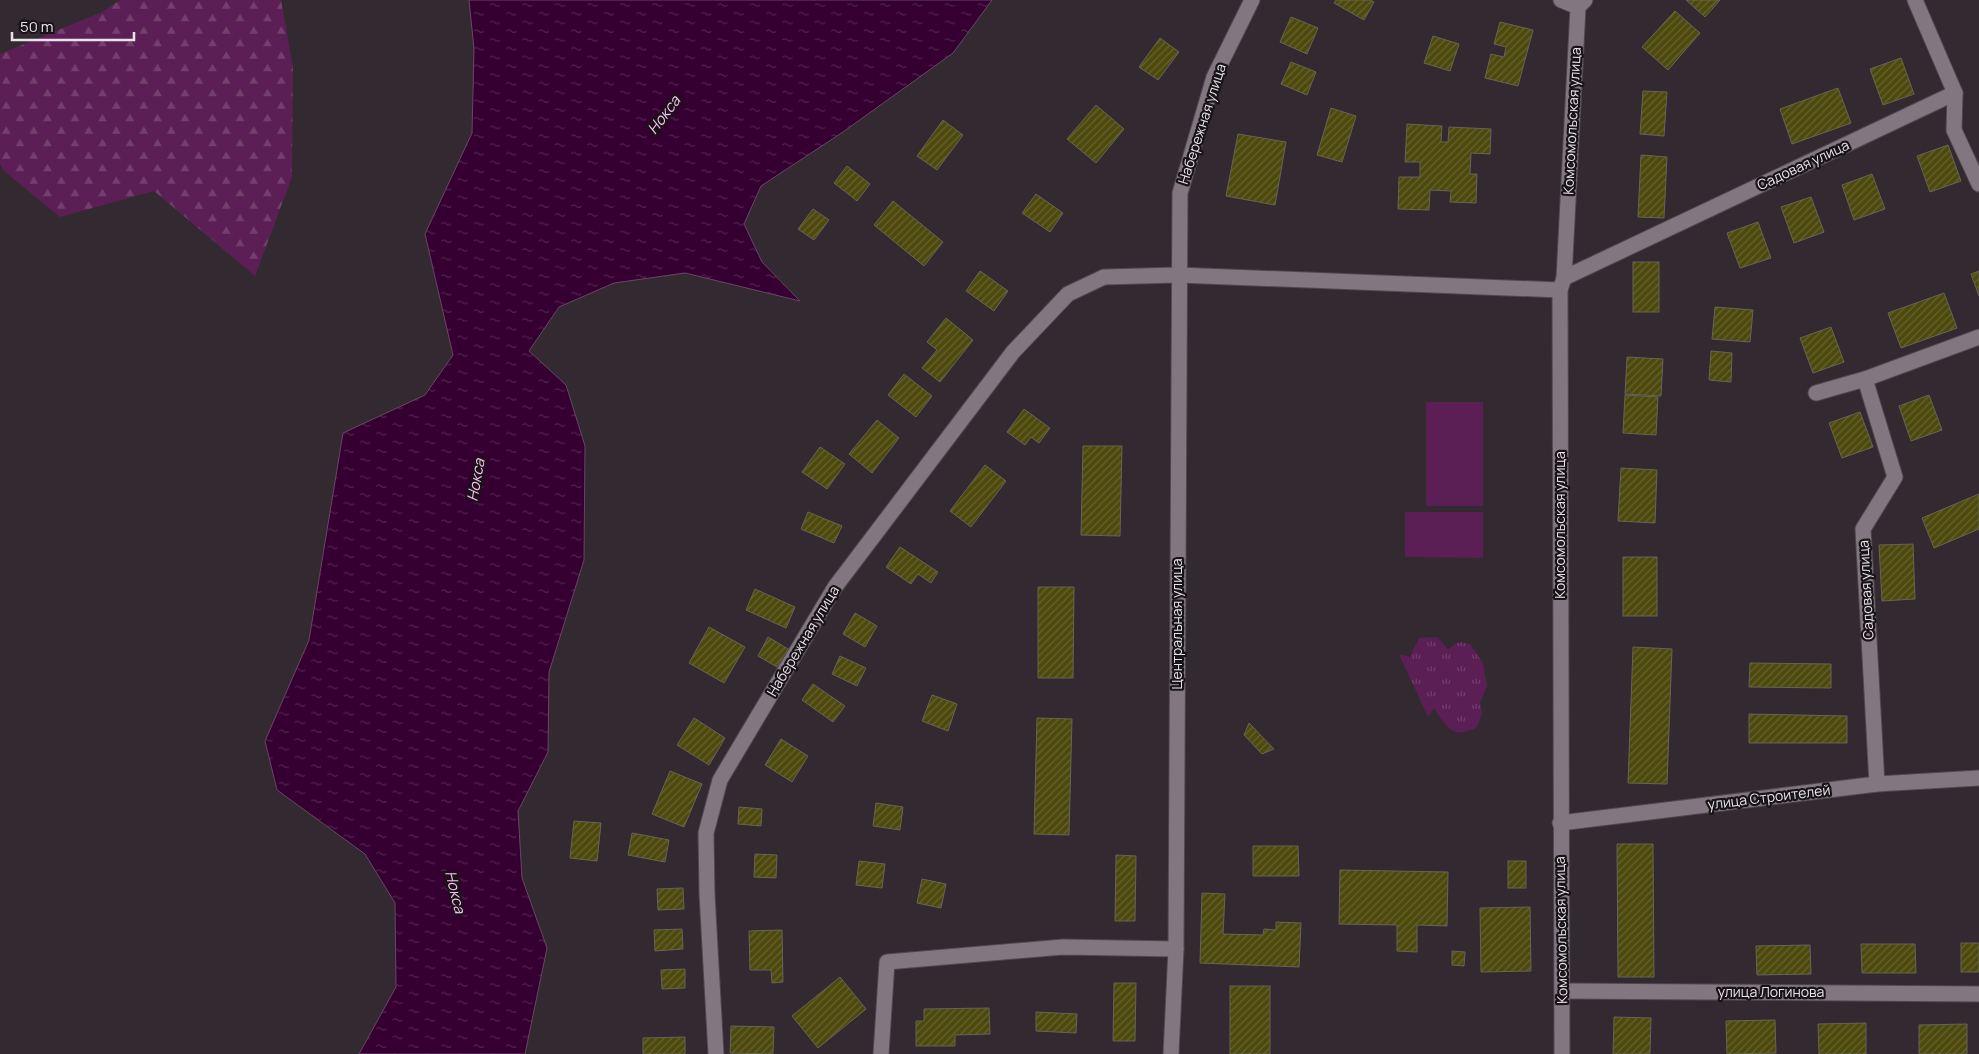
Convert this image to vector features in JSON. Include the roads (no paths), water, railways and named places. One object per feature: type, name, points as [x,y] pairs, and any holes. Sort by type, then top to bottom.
[{"type":"street","name":"Набережная улица","points":[[1180,193],[1214,77],[1252,0]]},
{"type":"street","points":[[1561,0],[1582,4]]},
{"type":"street","points":[[1915,0],[1955,93],[1954,130],[1979,184]]},
{"type":"street","name":"Комсомольская улица","points":[[1562,1054],[1563,991],[1560,824],[1562,284],[1582,4]]},
{"type":"street","name":"Садовая улица","points":[[1562,284],[1955,93]]},
{"type":"street","name":"Центральная улица","points":[[1171,1054],[1176,948],[1178,275],[1180,193]]},
{"type":"street","name":"Набережная улица","points":[[716,1054],[707,894],[706,832],[720,780],[835,587],[1014,352],[1068,294],[1104,277],[1178,275]]},
{"type":"street","points":[[1178,275],[1562,284]]},
{"type":"street","points":[[1816,393],[1865,379],[1979,337]]},
{"type":"street","name":"Садовая улица","points":[[1865,379],[1894,477],[1863,529],[1877,784]]},
{"type":"street","name":"улица Строителей","points":[[1560,824],[1877,784],[1979,778]]},
{"type":"street","points":[[881,1054],[887,962],[1063,947],[1176,948]]},
{"type":"street","name":"улица Логинова","points":[[1563,991],[1979,994]]},
{"type":"water","name":"Нокса","points":[[469,0],[992,0],[953,53],[843,132],[761,186],[744,224],[762,262],[800,301],[685,273],[614,283],[559,307],[529,351],[566,385],[585,446],[584,560],[549,672],[548,752],[518,811],[522,878],[547,948],[525,1054],[359,1054],[396,987],[395,903],[365,854],[277,790],[265,741],[309,640],[343,433],[425,395],[453,355],[425,234],[472,133],[474,49]]}]
